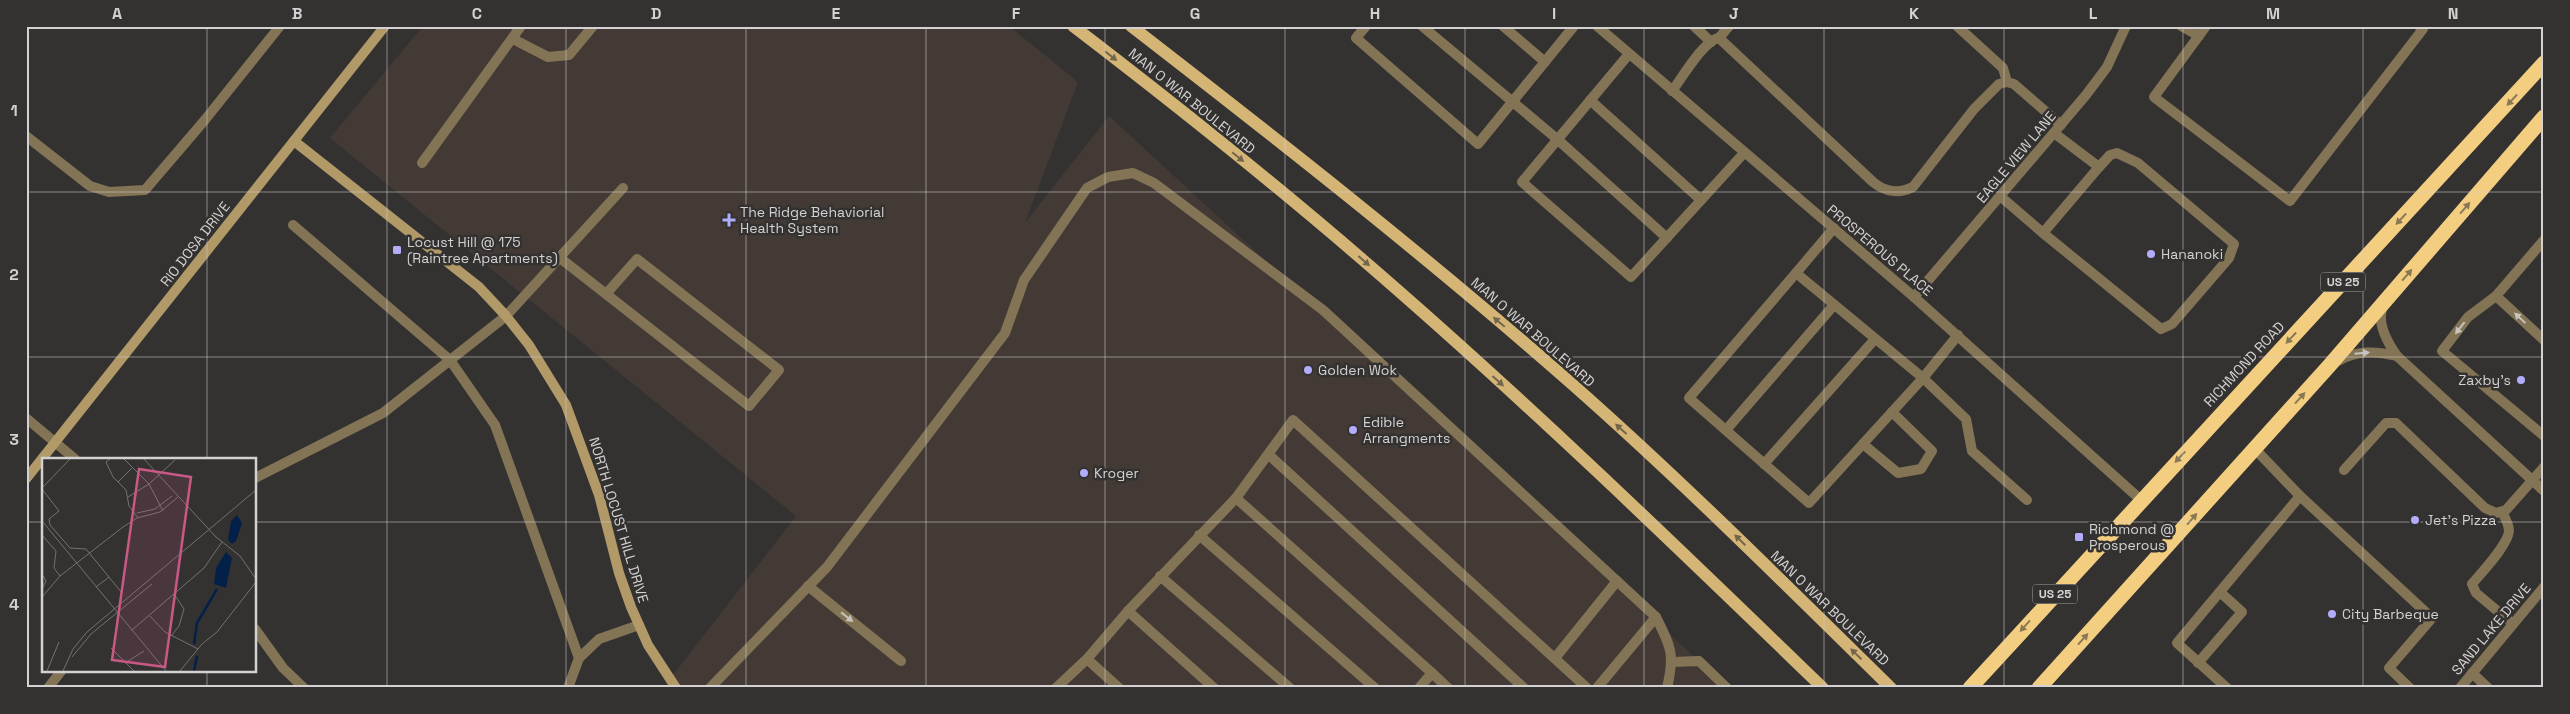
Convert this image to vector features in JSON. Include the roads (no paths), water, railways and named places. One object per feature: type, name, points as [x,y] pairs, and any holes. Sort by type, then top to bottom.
[{"type":"highway","name":"RICHMOND ROAD","points":[[1970,688],[2140,500],[2544,63]]},
{"type":"highway","points":[[2039,688],[2329,366],[2544,117]]},
{"type":"main road","name":"MAN O WAR BOULEVARD","points":[[1073,26],[1210,134],[1364,261],[1598,472],[1823,688]]},
{"type":"main road","name":"MAN O WAR BOULEVARD","points":[[1131,26],[1327,178],[1571,383],[1688,489],[1890,688]]},
{"type":"street","points":[[26,136],[90,186],[109,192],[144,190],[204,121],[280,26]]},
{"type":"street","name":"RIO DOSA DRIVE","points":[[26,479],[385,26]]},
{"type":"street","points":[[422,163],[521,26]]},
{"type":"street","points":[[513,39],[548,57],[568,55],[593,26]]},
{"type":"street","points":[[1366,26],[1356,38],[1478,144],[1574,26]]},
{"type":"street","points":[[1422,26],[1557,139],[1667,238]]},
{"type":"street","points":[[1503,26],[1545,62]]},
{"type":"street","name":"PROSPEROUS PLACE","points":[[1597,26],[1958,335],[2140,500]]},
{"type":"street","points":[[1694,26],[1715,40],[1880,188],[1900,191],[1913,187],[1974,109],[1999,84],[2007,82],[2014,84],[2058,129],[2100,167]]},
{"type":"street","points":[[1672,91],[1729,26]]},
{"type":"street","points":[[1957,26],[2003,68],[2007,82]]},
{"type":"street","name":"EAGLE VIEW LANE","points":[[1914,297],[2058,129],[2107,67],[2126,26]]},
{"type":"street","points":[[2181,26],[2199,36]]},
{"type":"street","points":[[2206,26],[2154,97],[2290,201],[2423,29],[2419,26]]},
{"type":"street","points":[[1629,54],[1522,182],[1631,277],[1744,153]]},
{"type":"street","points":[[1590,100],[1701,200]]},
{"type":"street","name":"NORTH LOCUST HILL DRIVE","points":[[294,141],[440,254],[479,287],[506,316],[529,345],[566,405],[599,495],[619,573],[639,625],[648,646],[676,688]]},
{"type":"street","points":[[2000,196],[2043,233],[2161,329],[2172,324],[2229,258],[2234,244],[2138,163],[2117,153],[2110,155],[2043,233]]},
{"type":"street","points":[[710,688],[827,567],[1005,333],[1024,280],[1087,188],[1108,177],[1133,173],[1154,183],[1323,310],[1656,617],[1669,642],[1673,662],[1667,688]]},
{"type":"street","points":[[256,477],[383,412],[506,316],[623,188]]},
{"type":"street","points":[[293,225],[450,360],[495,425],[579,658]]},
{"type":"street","points":[[1834,228],[1689,398],[1809,503],[1923,378],[1958,335]]},
{"type":"street","points":[[2544,240],[2496,296],[2468,317],[2442,351],[2544,436]]},
{"type":"street","points":[[560,258],[749,406],[779,370],[637,258],[606,294]]},
{"type":"street","points":[[1796,274],[1923,378],[1966,419],[1972,451],[2027,500]]},
{"type":"street","points":[[2496,296],[2544,340]]},
{"type":"street","points":[[2387,299],[2380,315],[2388,343],[2397,356],[2544,491]]},
{"type":"street","points":[[1726,430],[1834,305]]},
{"type":"street","points":[[1764,464],[1875,339]]},
{"type":"street","points":[[2329,366],[2350,354],[2380,352],[2397,356]]},
{"type":"street","points":[[1863,444],[1898,473],[1921,469],[1932,451],[1892,412]]},
{"type":"street","points":[[26,418],[74,458]]},
{"type":"street","points":[[1056,688],[1087,659],[1160,576],[1236,498],[1293,420],[1588,688]]},
{"type":"street","points":[[2344,470],[2379,429],[2386,423],[2396,423],[2485,508],[2502,512],[2508,522],[2509,533],[2504,543],[2472,584],[2476,593],[2513,624]]},
{"type":"street","points":[[2254,448],[2300,496],[2432,618],[2390,668],[2410,688]]},
{"type":"street","points":[[1269,455],[1524,688]]},
{"type":"street","points":[[2502,512],[2544,467]]},
{"type":"street","points":[[2227,688],[2177,643],[2300,496]]},
{"type":"street","points":[[1236,498],[1448,688]]},
{"type":"street","points":[[1199,535],[1375,688]]},
{"type":"street","points":[[1160,576],[1290,688]]},
{"type":"street","points":[[1555,658],[1617,581]]},
{"type":"street","points":[[808,586],[901,661]]},
{"type":"street","name":"SAND LAKE DRIVE","points":[[2460,688],[2544,587]]},
{"type":"street","points":[[2198,663],[2242,612],[2220,592]]},
{"type":"street","points":[[1128,611],[1214,688]]},
{"type":"street","points":[[1597,688],[1656,617]]},
{"type":"street","points":[[568,688],[579,658],[598,639],[639,625]]},
{"type":"street","points":[[256,630],[283,668],[304,688]]},
{"type":"street","points":[[1087,659],[1119,688]]},
{"type":"street","points":[[1673,662],[1699,661],[1727,688]]},
{"type":"street","points":[[48,688],[60,672]]},
{"type":"street","points":[[1419,688],[1432,673]]},
{"type":"street","points":[[2472,673],[2488,688]]},
{"type":"place","name":"The Ridge Behaviorial Health System","points":[[729,220]]},
{"type":"place","name":"Locust Hill @ 175 (Raintree Apartments)","points":[[397,250]]},
{"type":"place","name":"Hananoki","points":[[2151,254]]},
{"type":"place","name":"Golden Wok","points":[[1308,370]]},
{"type":"place","name":"Zaxby's","points":[[2521,380]]},
{"type":"place","name":"Edible Arrangments","points":[[1353,430]]},
{"type":"place","name":"Kroger","points":[[1084,473]]},
{"type":"place","name":"Jet's Pizza","points":[[2415,520]]},
{"type":"place","name":"Richmond @ Prosperous","points":[[2079,537]]},
{"type":"place","name":"City Barbeque","points":[[2332,614]]}]
